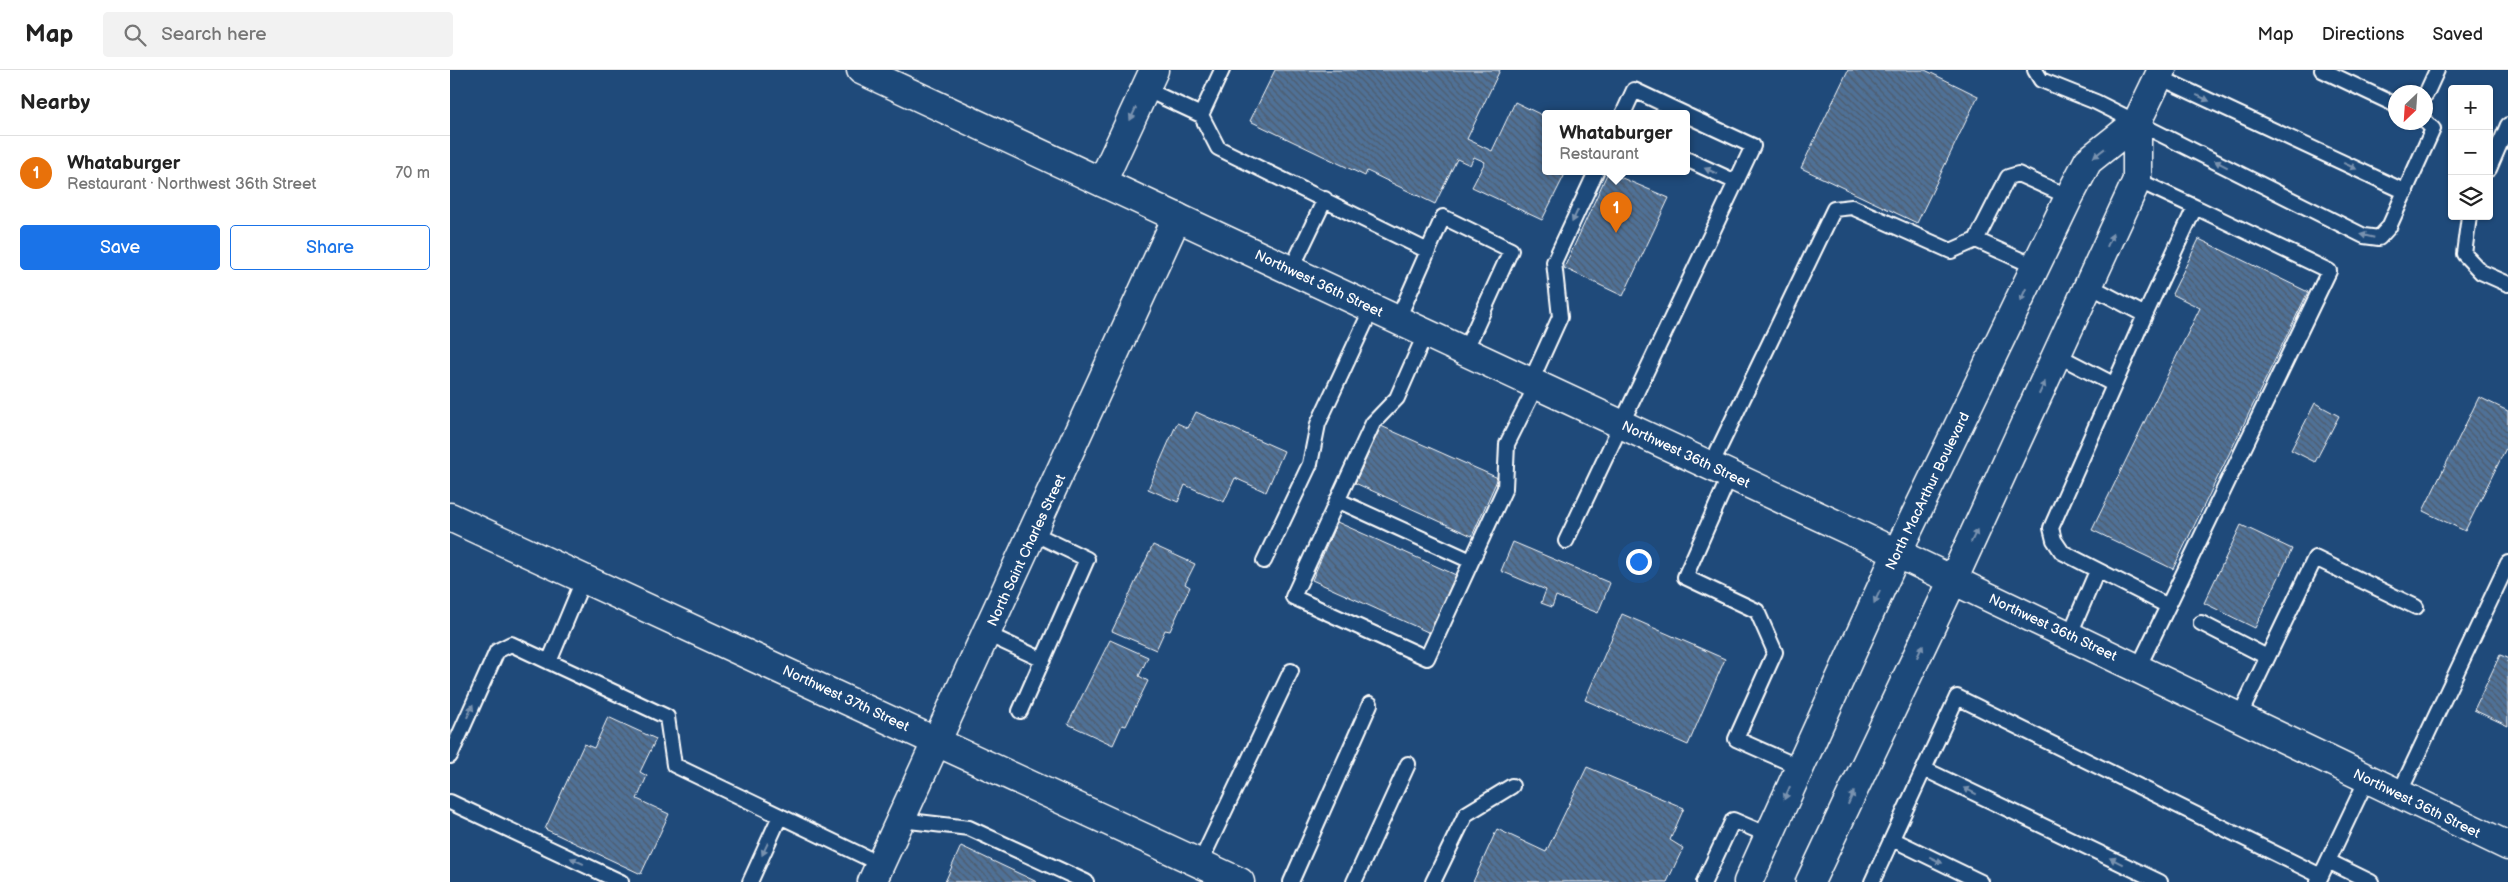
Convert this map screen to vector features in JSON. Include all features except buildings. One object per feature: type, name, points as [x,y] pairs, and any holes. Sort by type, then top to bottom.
[{"type":"main road","name":"Northwest 36th Street","points":[[861,70],[2070,634],[2508,846]]},
{"type":"main road","name":"North MacArthur Boulevard","points":[[1810,882],[2090,286],[2137,180],[2137,122],[2160,74]]},
{"type":"main road","points":[[1102,182],[1149,79]]},
{"type":"main road","name":"North MacArthur Boulevard","points":[[1748,882],[1897,553],[2069,197],[2088,161],[2137,122]]},
{"type":"main road","name":"North Saint Charles Street","points":[[876,873],[1178,217]]},
{"type":"main road","name":"Northwest 37th Street","points":[[450,517],[938,740],[1240,882]]},
{"type":"lane","points":[[1201,115],[1222,70]]},
{"type":"lane","points":[[2035,70],[2041,80],[2096,102],[2364,236],[2379,238],[2389,227],[2433,130]]},
{"type":"lane","points":[[2322,70],[2388,100]]},
{"type":"lane","points":[[2430,85],[2437,70]]},
{"type":"lane","points":[[2160,74],[2406,192]]},
{"type":"lane","points":[[1149,79],[1201,115],[1218,148],[1428,251]]},
{"type":"lane","points":[[1625,110],[1634,90],[1677,110]]},
{"type":"lane","points":[[1566,541],[1753,146],[1690,116]]},
{"type":"lane","points":[[2493,160],[2508,126]]},
{"type":"lane","points":[[1690,161],[1736,182]]},
{"type":"lane","points":[[1799,766],[1736,739],[1775,652],[1757,611],[1685,577],[1720,470],[1834,209],[1852,207],[1952,251],[1976,240],[2008,177],[2018,174],[2069,197]]},
{"type":"lane","points":[[1426,332],[1397,398],[1373,423],[1293,597],[1427,658],[1505,488],[1507,444],[1560,317],[1554,262],[1595,175]]},
{"type":"lane","points":[[2137,180],[2329,271],[2138,668]]},
{"type":"lane","points":[[1291,270],[1325,200]]},
{"type":"lane","points":[[2168,606],[2062,552],[2054,540],[2052,528],[2113,384],[2196,207]]},
{"type":"lane","points":[[1398,319],[1443,217],[1511,250],[1465,351]]},
{"type":"lane","points":[[2468,220],[2464,254],[2481,272],[2508,284]]},
{"type":"lane","points":[[1976,240],[2036,267]]},
{"type":"lane","points":[[2090,286],[2145,315]]},
{"type":"lane","points":[[1264,560],[1310,464],[1318,424],[1372,308]]},
{"type":"lane","points":[[2057,355],[2113,384]]},
{"type":"lane","points":[[1337,500],[1471,561]]},
{"type":"lane","points":[[1020,711],[1087,559],[1033,533]]},
{"type":"lane","points":[[2239,717],[2315,558],[2416,607]]},
{"type":"lane","points":[[2399,794],[2508,563]]},
{"type":"lane","points":[[2070,634],[2097,571]]},
{"type":"lane","points":[[549,662],[584,578]]},
{"type":"lane","points":[[2200,623],[2268,657]]},
{"type":"lane","points":[[987,634],[1043,660]]},
{"type":"lane","points":[[450,756],[497,651],[511,644],[667,717],[674,765],[780,816],[876,873]]},
{"type":"lane","points":[[1200,863],[1291,671]]},
{"type":"lane","points":[[1872,882],[1957,697],[2320,879],[2367,778]]},
{"type":"lane","points":[[1291,882],[1370,704]]},
{"type":"lane","points":[[1354,882],[1408,764]]},
{"type":"lane","points":[[1924,769],[2160,882]]},
{"type":"lane","points":[[1433,882],[1466,814],[1512,786]]},
{"type":"lane","points":[[450,802],[621,882]]},
{"type":"lane","points":[[750,882],[780,816]]},
{"type":"lane","points":[[902,820],[969,828],[1086,882]]},
{"type":"lane","points":[[1704,882],[1733,820],[1768,835]]},
{"type":"lane","points":[[1892,839],[1982,882]]},
{"type":"lane","points":[[2328,861],[2371,882]]},
{"type":"place","name":"Whataburger","points":[[1616,233]]}]
